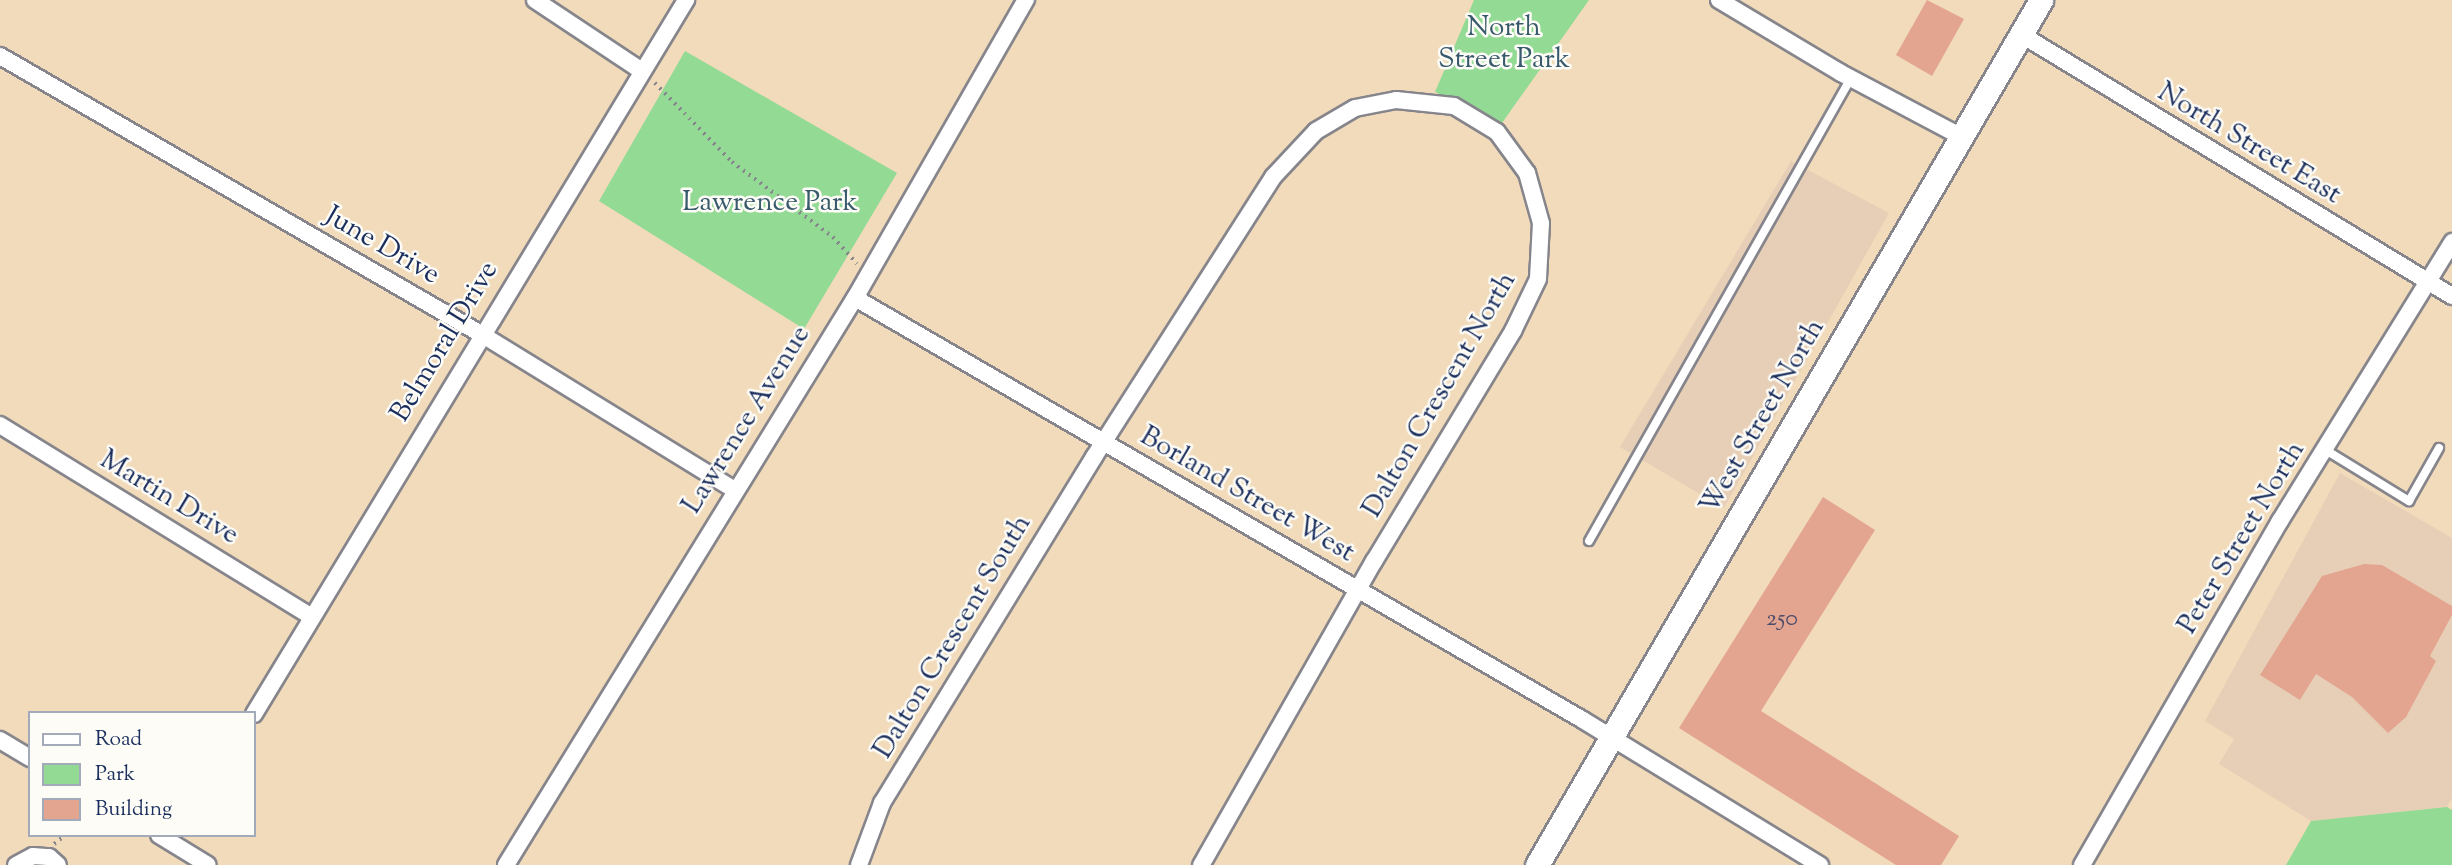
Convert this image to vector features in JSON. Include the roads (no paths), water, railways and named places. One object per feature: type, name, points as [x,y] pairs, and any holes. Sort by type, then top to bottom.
[{"type":"main road","name":"West Street North","points":[[1537,865],[2041,0]]},
{"type":"street","points":[[535,0],[642,71]]},
{"type":"street","name":"Belmoral Drive","points":[[256,711],[481,334],[686,0]]},
{"type":"street","name":"Lawrence Avenue","points":[[506,865],[733,489],[855,298],[1026,0]]},
{"type":"street","points":[[1719,0],[1851,78],[1962,137]]},
{"type":"street","name":"North Street East","points":[[2022,34],[2452,296]]},
{"type":"street","name":"June Drive","points":[[0,56],[481,334],[733,489]]},
{"type":"street","name":"Dalton Crescent North","points":[[1104,442],[1255,202],[1316,131],[1354,108],[1396,100],[1454,106],[1477,118],[1516,153],[1537,199],[1541,223],[1538,279],[1513,331],[1359,590]]},
{"type":"street","name":"Peter Street North","points":[[2082,865],[2324,449],[2452,242]]},
{"type":"street","name":"Borland Street West","points":[[855,298],[1611,738],[1820,865]]},
{"type":"street","name":"Martin Drive","points":[[0,425],[311,616]]},
{"type":"street","name":"Dalton Crescent South","points":[[859,865],[882,803],[1104,442]]},
{"type":"street","points":[[1201,865],[1359,590]]},
{"type":"street","points":[[0,740],[28,757]]},
{"type":"street","points":[[180,841],[208,865]]},
{"type":"street","points":[[16,865],[33,856],[49,857],[58,865]]},
{"type":"lane","points":[[1589,541],[1851,78]]},
{"type":"lane","points":[[2324,449],[2409,501],[2439,447]]},
{"type":"park label","name":"North Street Park","points":[[1504,44]]},
{"type":"park label","name":"Lawrence Park","points":[[770,203]]}]
